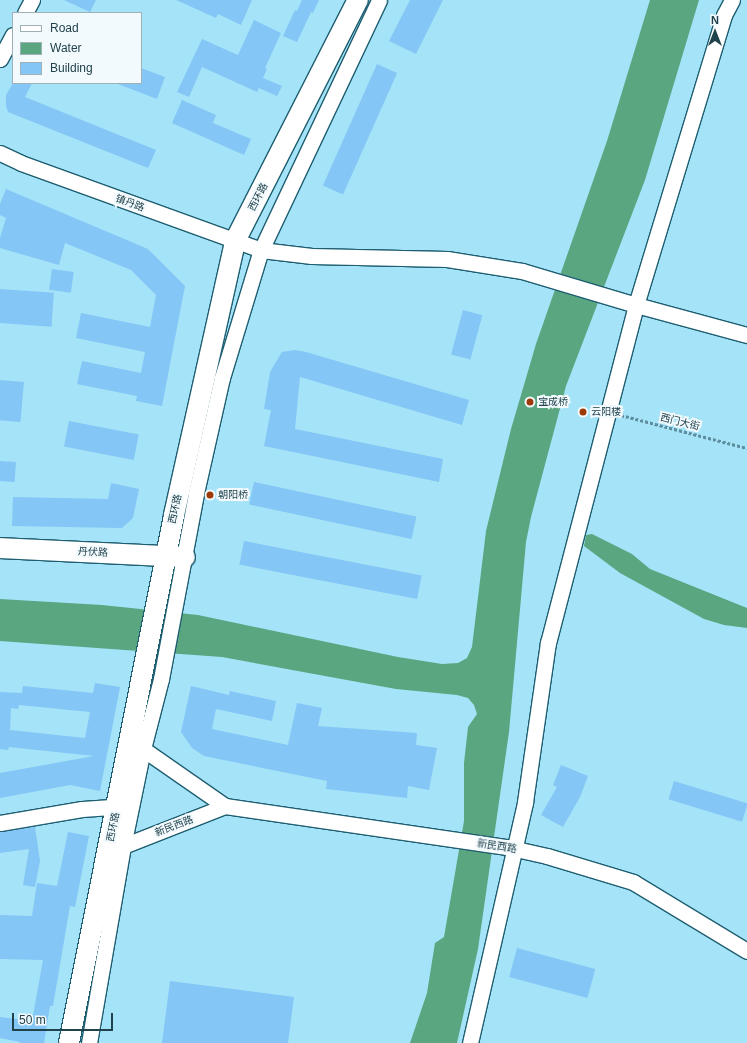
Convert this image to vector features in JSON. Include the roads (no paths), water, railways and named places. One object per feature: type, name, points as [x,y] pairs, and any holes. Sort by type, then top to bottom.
[{"type":"main road","name":"西环路","points":[[70,1043],[124,806],[167,603],[176,556],[174,515],[235,240],[358,0]]},
{"type":"main road","name":"丹伏路","points":[[0,548],[176,556]]},
{"type":"street","points":[[26,12],[32,0]]},
{"type":"street","name":"西环路","points":[[176,556],[196,492],[222,378],[261,250],[379,0]]},
{"type":"street","points":[[470,1043],[510,848],[525,802],[548,643],[636,305],[724,15],[732,0]]},
{"type":"street","points":[[0,59],[12,37]]},
{"type":"street","name":"镇丹路","points":[[0,154],[261,250],[312,256],[447,259],[530,273],[611,298],[747,334]]},
{"type":"street","name":"西环路","points":[[89,1043],[123,846],[124,806],[143,749],[151,676]]},
{"type":"street","name":"新民西路","points":[[143,749],[225,806],[510,848],[547,856],[633,882],[747,951]]},
{"type":"street","points":[[0,823],[82,809],[124,806]]},
{"type":"street","name":"新民西路","points":[[123,846],[225,806]]},
{"type":"water","points":[[650,0],[699,0],[645,180],[566,386],[531,517],[526,542],[509,732],[478,949],[457,1043],[410,1043],[427,993],[435,943],[444,937],[464,821],[464,763],[468,727],[477,714],[474,705],[468,698],[457,695],[396,689],[222,657],[0,641],[0,599],[102,605],[198,615],[398,657],[442,664],[458,663],[467,658],[472,647],[486,531],[511,429],[536,344],[607,141]]},
{"type":"water","points":[[592,534],[632,554],[650,569],[747,608],[747,628],[724,625],[704,619],[620,573],[584,546],[586,535]]},
{"type":"place","name":"宝成桥","points":[[530,402]]},
{"type":"place","name":"云阳楼","points":[[583,412]]},
{"type":"place","name":"朝阳桥","points":[[210,495]]}]
